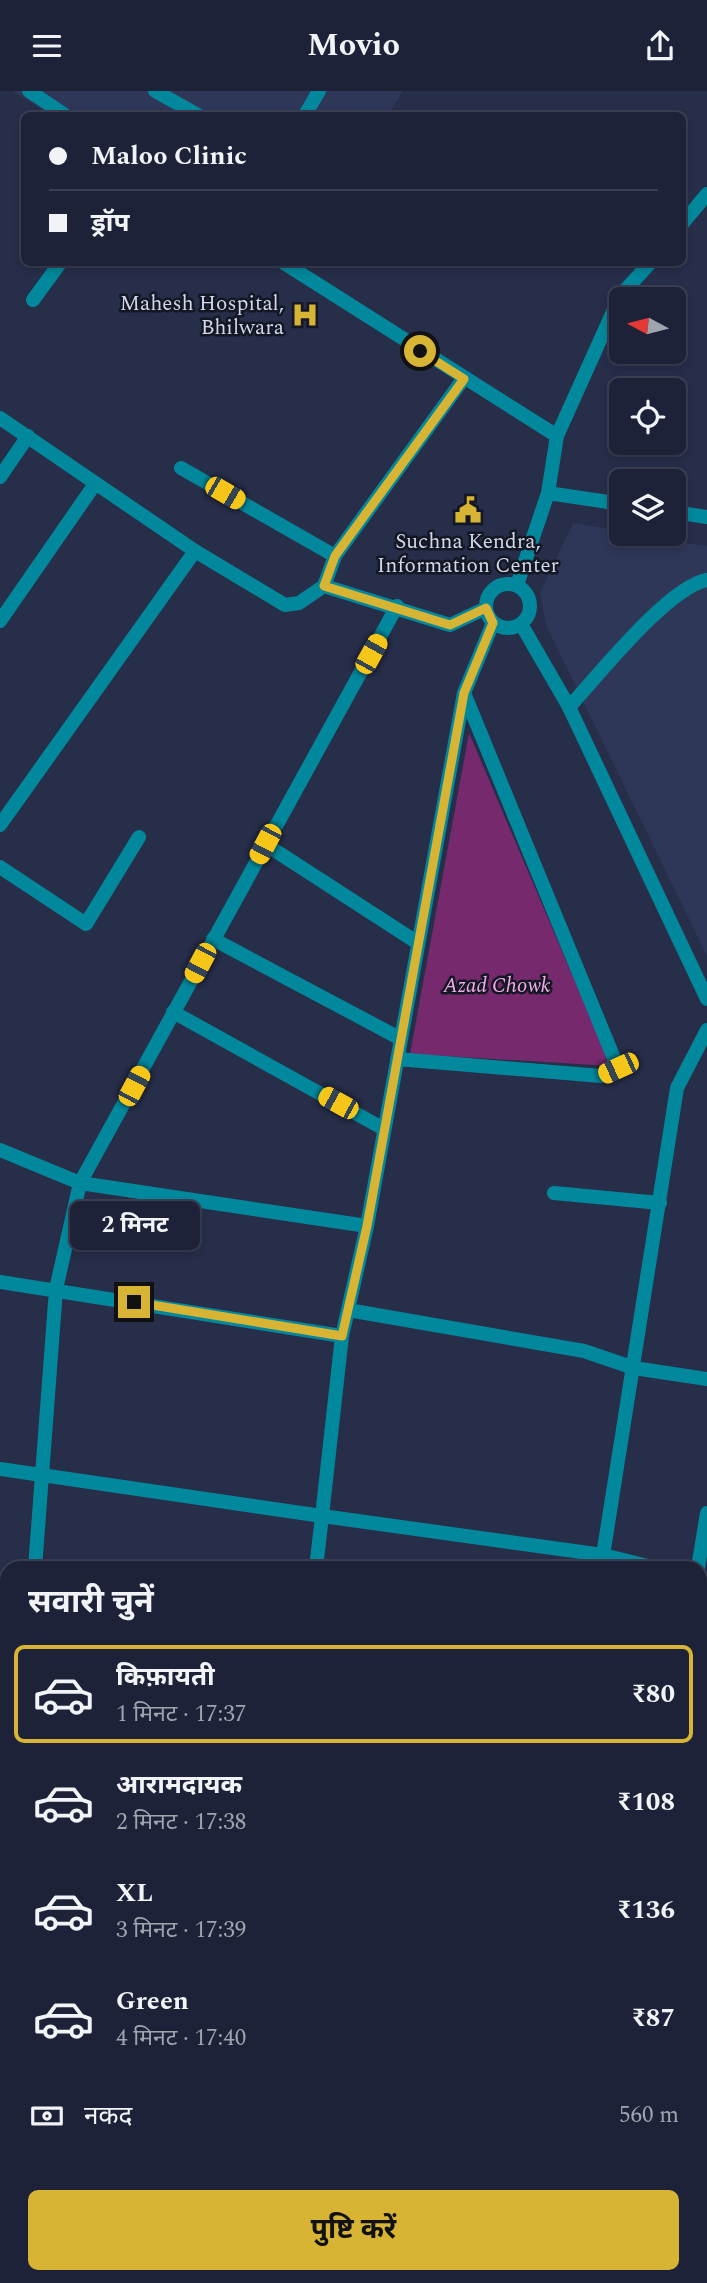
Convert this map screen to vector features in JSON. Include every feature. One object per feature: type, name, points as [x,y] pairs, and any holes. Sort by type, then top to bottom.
[{"type":"street","points":[[29,91],[60,112]]},
{"type":"street","points":[[155,91],[193,112]]},
{"type":"street","points":[[307,112],[319,91]]},
{"type":"street","points":[[686,219],[707,194]]},
{"type":"street","points":[[33,300],[58,266]]},
{"type":"street","points":[[289,266],[557,436]]},
{"type":"street","points":[[517,585],[548,493],[557,436],[620,296],[647,266]]},
{"type":"street","points":[[0,418],[195,551],[285,605],[299,603],[324,586],[335,556],[464,379]]},
{"type":"street","points":[[0,477],[28,436]]},
{"type":"street","points":[[181,468],[335,556]]},
{"type":"street","points":[[0,621],[95,484]]},
{"type":"street","points":[[548,493],[609,502]]},
{"type":"street","points":[[686,514],[707,517]]},
{"type":"street","points":[[0,825],[195,551]]},
{"type":"street","points":[[569,707],[674,598],[688,586],[707,580]]},
{"type":"street","points":[[504,584],[517,585],[530,600],[529,613],[521,624],[507,628],[493,623],[486,608],[492,590],[504,584]]},
{"type":"street","points":[[324,586],[397,606],[450,625],[486,608]]},
{"type":"street","points":[[36,1561],[45,1475],[56,1289],[80,1184],[397,606]]},
{"type":"street","points":[[317,1561],[342,1336],[367,1226],[464,693],[493,623]]},
{"type":"street","points":[[521,624],[569,707],[707,999]]},
{"type":"street","points":[[397,1059],[601,1076],[618,1068],[464,693]]},
{"type":"street","points":[[0,867],[86,924],[139,837]]},
{"type":"street","points":[[265,844],[418,943]]},
{"type":"street","points":[[214,939],[401,1039]]},
{"type":"street","points":[[173,1012],[384,1129]]},
{"type":"street","points":[[602,1561],[635,1368],[677,1088],[707,1030]]},
{"type":"street","points":[[0,1150],[80,1184],[367,1226]]},
{"type":"street","points":[[554,1192],[660,1203]]},
{"type":"street","points":[[0,1282],[342,1336]]},
{"type":"street","points":[[348,1310],[584,1351],[635,1368],[707,1379]]},
{"type":"street","points":[[0,1469],[322,1516],[596,1561]]},
{"type":"street","points":[[699,1561],[707,1513]]},
{"type":"shaded area","points":[[12,91],[403,91],[390,112],[46,112]]},
{"type":"shaded area","points":[[573,523],[609,529],[609,546],[686,546],[686,543],[707,546],[707,956],[546,625],[540,593]]},
{"type":"green space","name":"Azad Chowk","points":[[469,733],[611,1066],[410,1054]]},
{"type":"place","name":"Mahesh Hospital, Bhilwara","points":[[305,315]]},
{"type":"place","name":"Suchna Kendra, Information Center","points":[[468,510]]},
{"type":"route","points":[[134,1302],[342,1336],[367,1226],[464,693],[493,623],[486,608],[450,625],[397,606],[324,586],[335,556],[464,379],[420,351]]}]
